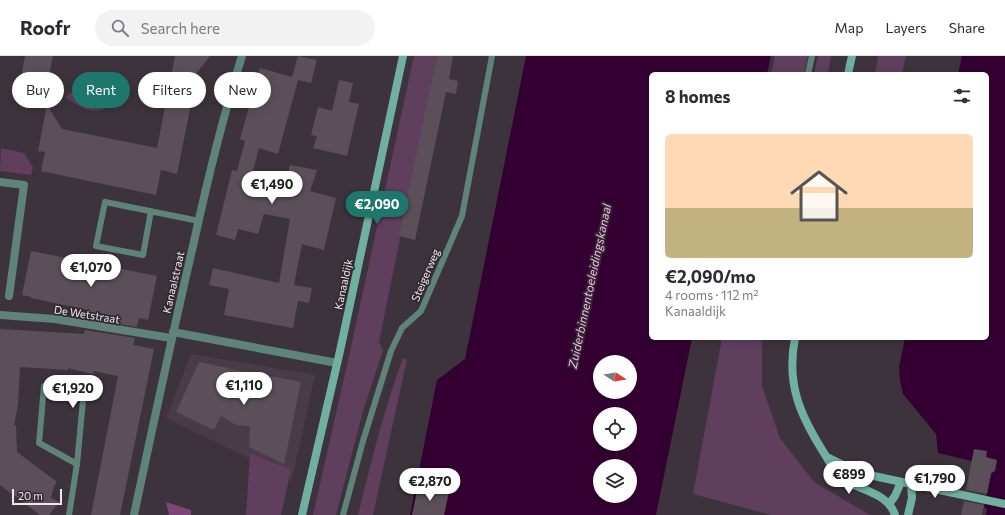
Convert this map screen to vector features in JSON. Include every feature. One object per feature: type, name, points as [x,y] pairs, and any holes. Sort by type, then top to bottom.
[{"type":"street","name":"Kanaalstraat","points":[[134,515],[198,221],[226,104],[242,56]]},
{"type":"street","name":"Kanaaldijk","points":[[302,515],[337,363],[403,56]]},
{"type":"street","points":[[848,72],[852,56]]},
{"type":"street","points":[[0,182],[24,185],[9,296]]},
{"type":"street","name":"De Wetstraat","points":[[0,315],[55,319],[172,335],[337,363]]},
{"type":"street","points":[[795,340],[792,380],[801,414],[839,476],[851,484],[884,498],[896,515]]},
{"type":"street","points":[[826,457],[860,473],[911,484],[925,485],[1005,504]]},
{"type":"street","points":[[889,504],[895,496],[901,482]]},
{"type":"street","points":[[908,515],[912,498],[911,484]]},
{"type":"lane","name":"Steigerweg","points":[[343,515],[363,440],[391,351],[402,328],[421,311],[462,216],[492,56]]},
{"type":"lane","points":[[808,72],[812,56]]},
{"type":"lane","points":[[151,211],[143,255],[96,246],[105,202],[151,211],[198,221]]},
{"type":"lane","points":[[44,386],[39,443],[78,464]]},
{"type":"lane","points":[[69,515],[78,464],[84,390]]},
{"type":"shaded area","points":[[414,56],[437,56],[379,342],[383,350],[363,411],[336,515],[313,515],[349,356]]},
{"type":"shaded area","points":[[775,56],[808,56],[804,72],[771,72]]},
{"type":"shaded area","points":[[818,56],[831,56],[828,72],[814,72]]},
{"type":"shaded area","points":[[878,56],[906,56],[902,72],[875,72]]},
{"type":"shaded area","points":[[72,92],[72,102],[65,97]]},
{"type":"shaded area","points":[[82,108],[107,108],[95,111]]},
{"type":"shaded area","points":[[1,148],[24,153],[33,168],[31,175],[0,171]]},
{"type":"shaded area","points":[[722,340],[762,340],[762,386],[780,438],[814,482],[870,515],[771,515],[693,494]]},
{"type":"shaded area","points":[[191,354],[315,375],[292,479],[166,418]]},
{"type":"shaded area","points":[[403,358],[407,359],[373,515],[358,515],[384,416]]},
{"type":"shaded area","points":[[250,453],[291,470],[281,515],[246,515]]},
{"type":"shaded area","points":[[166,502],[191,510],[191,515],[169,515]]},
{"type":"water","name":"Zuiderbinnentoeleidingskanaal","points":[[526,56],[771,56],[767,72],[649,72],[649,340],[692,340],[656,515],[410,515],[437,380],[465,359]]},
{"type":"water","points":[[962,56],[1005,56],[1005,515],[986,515],[987,509],[984,507],[992,471],[997,461],[977,456],[976,462],[938,453],[936,434],[903,394],[900,381],[899,367],[905,340],[989,340],[989,72],[958,72]]},
{"type":"building","points":[[25,56],[53,56],[50,72],[22,72]]},
{"type":"building","points":[[175,56],[210,56],[198,72],[172,72]]},
{"type":"building","points":[[298,56],[317,60],[311,83],[298,80],[278,154],[259,148],[249,186],[283,193],[290,165],[317,170],[310,191],[336,198],[324,250],[302,244],[294,285],[312,288],[309,303],[298,301],[293,328],[224,315],[229,289],[209,285],[213,268],[279,283],[290,219],[264,214],[258,234],[238,229],[235,240],[216,235],[232,170],[237,171],[245,141],[240,139],[249,108],[271,108],[271,72],[259,72],[260,68],[292,77]]},
{"type":"building","points":[[437,56],[453,56],[449,79],[458,81],[456,94],[446,92],[415,240],[399,236]]},
{"type":"building","points":[[339,80],[353,83],[349,102],[359,104],[347,156],[313,148],[317,136],[311,135],[318,107],[332,111]]},
{"type":"building","points":[[46,108],[49,108],[62,129],[157,148],[165,108],[190,108],[177,174],[161,170],[156,195],[41,171],[45,152],[38,151]]},
{"type":"building","points":[[31,251],[157,276],[148,320],[139,318],[137,327],[87,319],[88,310],[22,295]]},
{"type":"building","points":[[0,329],[84,334],[85,330],[135,338],[133,345],[154,349],[120,515],[91,515],[118,376],[93,371],[93,374],[68,368],[68,370],[20,367],[18,405],[14,425],[16,426],[17,452],[57,482],[54,486],[51,498],[59,502],[49,515],[40,515],[0,485]]},
{"type":"building","points":[[199,362],[242,371],[237,382],[259,389],[270,376],[301,382],[284,464],[249,447],[250,426],[236,425],[221,416],[214,430],[176,412]]},
{"type":"building","points":[[974,449],[987,451],[986,457],[997,460],[995,471],[991,473],[987,494],[966,490]]},
{"type":"building","points":[[418,486],[449,492],[444,515],[412,515]]},
{"type":"building","points":[[964,501],[984,505],[982,515],[961,515]]}]
